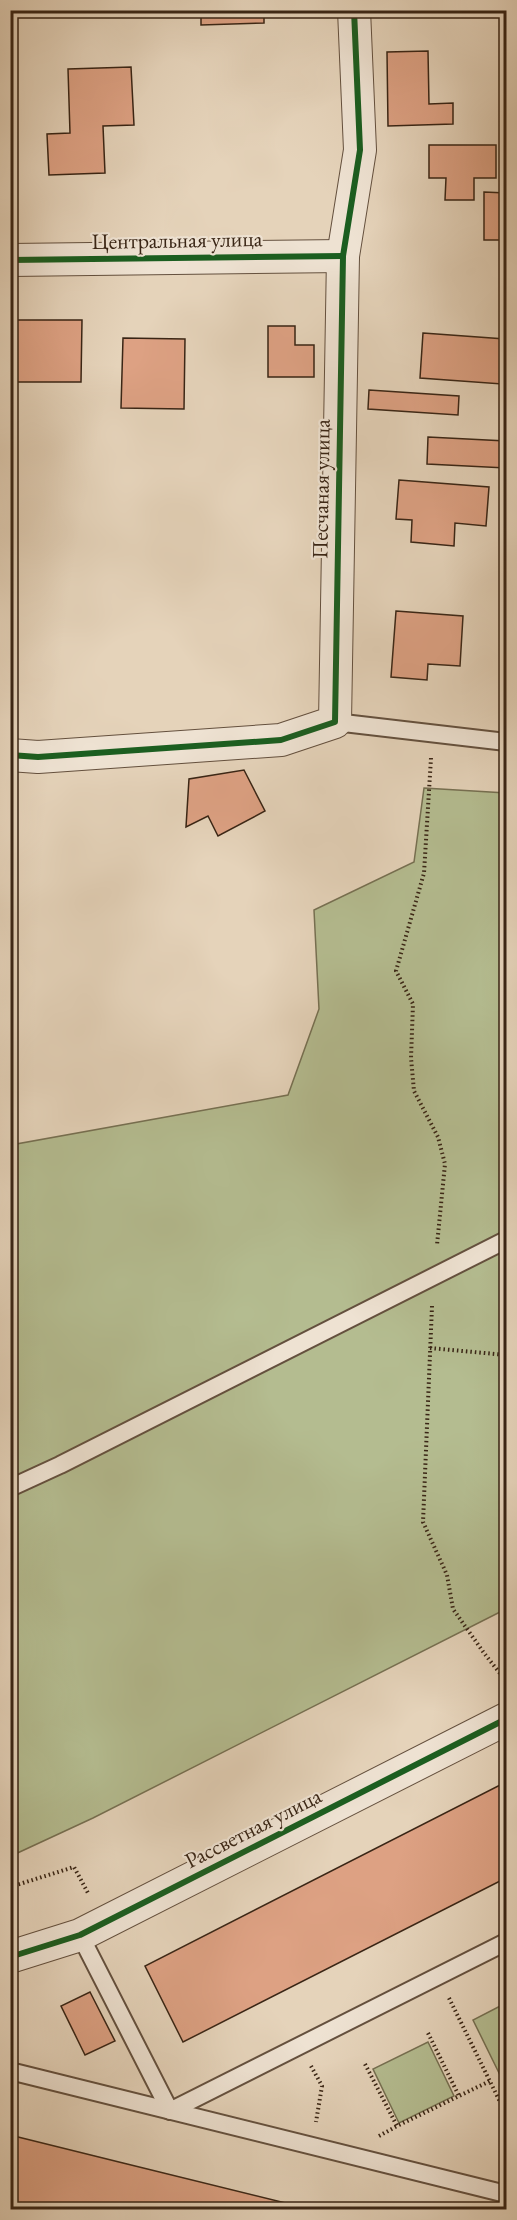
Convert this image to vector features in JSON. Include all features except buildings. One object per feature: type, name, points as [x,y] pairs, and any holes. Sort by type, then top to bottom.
[{"type":"street","name":"Песчаная улица","points":[[335,722],[343,256],[360,150],[354,10]]},
{"type":"street","name":"Центральная улица","points":[[10,260],[343,256]]},
{"type":"street","points":[[10,755],[38,757],[281,740],[335,722]]},
{"type":"street","name":"Рассветная улица","points":[[10,1957],[92,1929],[507,1719]]},
{"type":"lane","points":[[335,722],[507,742]]},
{"type":"lane","points":[[10,1488],[507,1240]]},
{"type":"lane","points":[[92,1929],[170,2111]]},
{"type":"lane","points":[[170,2111],[507,1942]]},
{"type":"lane","points":[[10,2071],[507,2194]]},
{"type":"path","points":[[433,733],[424,873],[396,971],[413,1004],[411,1058],[414,1091],[438,1137],[445,1164],[433,1277],[423,1522],[447,1575],[453,1609],[507,1681]]},
{"type":"path","points":[[430,1348],[507,1355]]},
{"type":"path","points":[[10,1887],[74,1867],[92,1929]]},
{"type":"path","points":[[438,1976],[507,2114]]},
{"type":"path","points":[[428,2033],[459,2096]]},
{"type":"path","points":[[300,2045],[322,2086],[312,2146]]},
{"type":"path","points":[[365,2064],[397,2126]]},
{"type":"path","points":[[376,2138],[490,2081]]},
{"type":"green space","points":[[424,788],[506,793],[506,1609],[93,1818],[11,1856],[11,1145],[288,1095],[319,1009],[314,910],[414,862]]},
{"type":"green space","points":[[506,2003],[506,2074],[501,2077],[473,2020]]},
{"type":"green space","points":[[428,2042],[454,2096],[399,2123],[373,2069]]},
{"type":"cycle path","points":[[10,755],[38,757],[281,740],[335,722],[343,256],[360,150],[354,10]]},
{"type":"cycle path","points":[[10,260],[343,256]]},
{"type":"cycle path","points":[[10,1957],[80,1935],[506,1719]]}]
